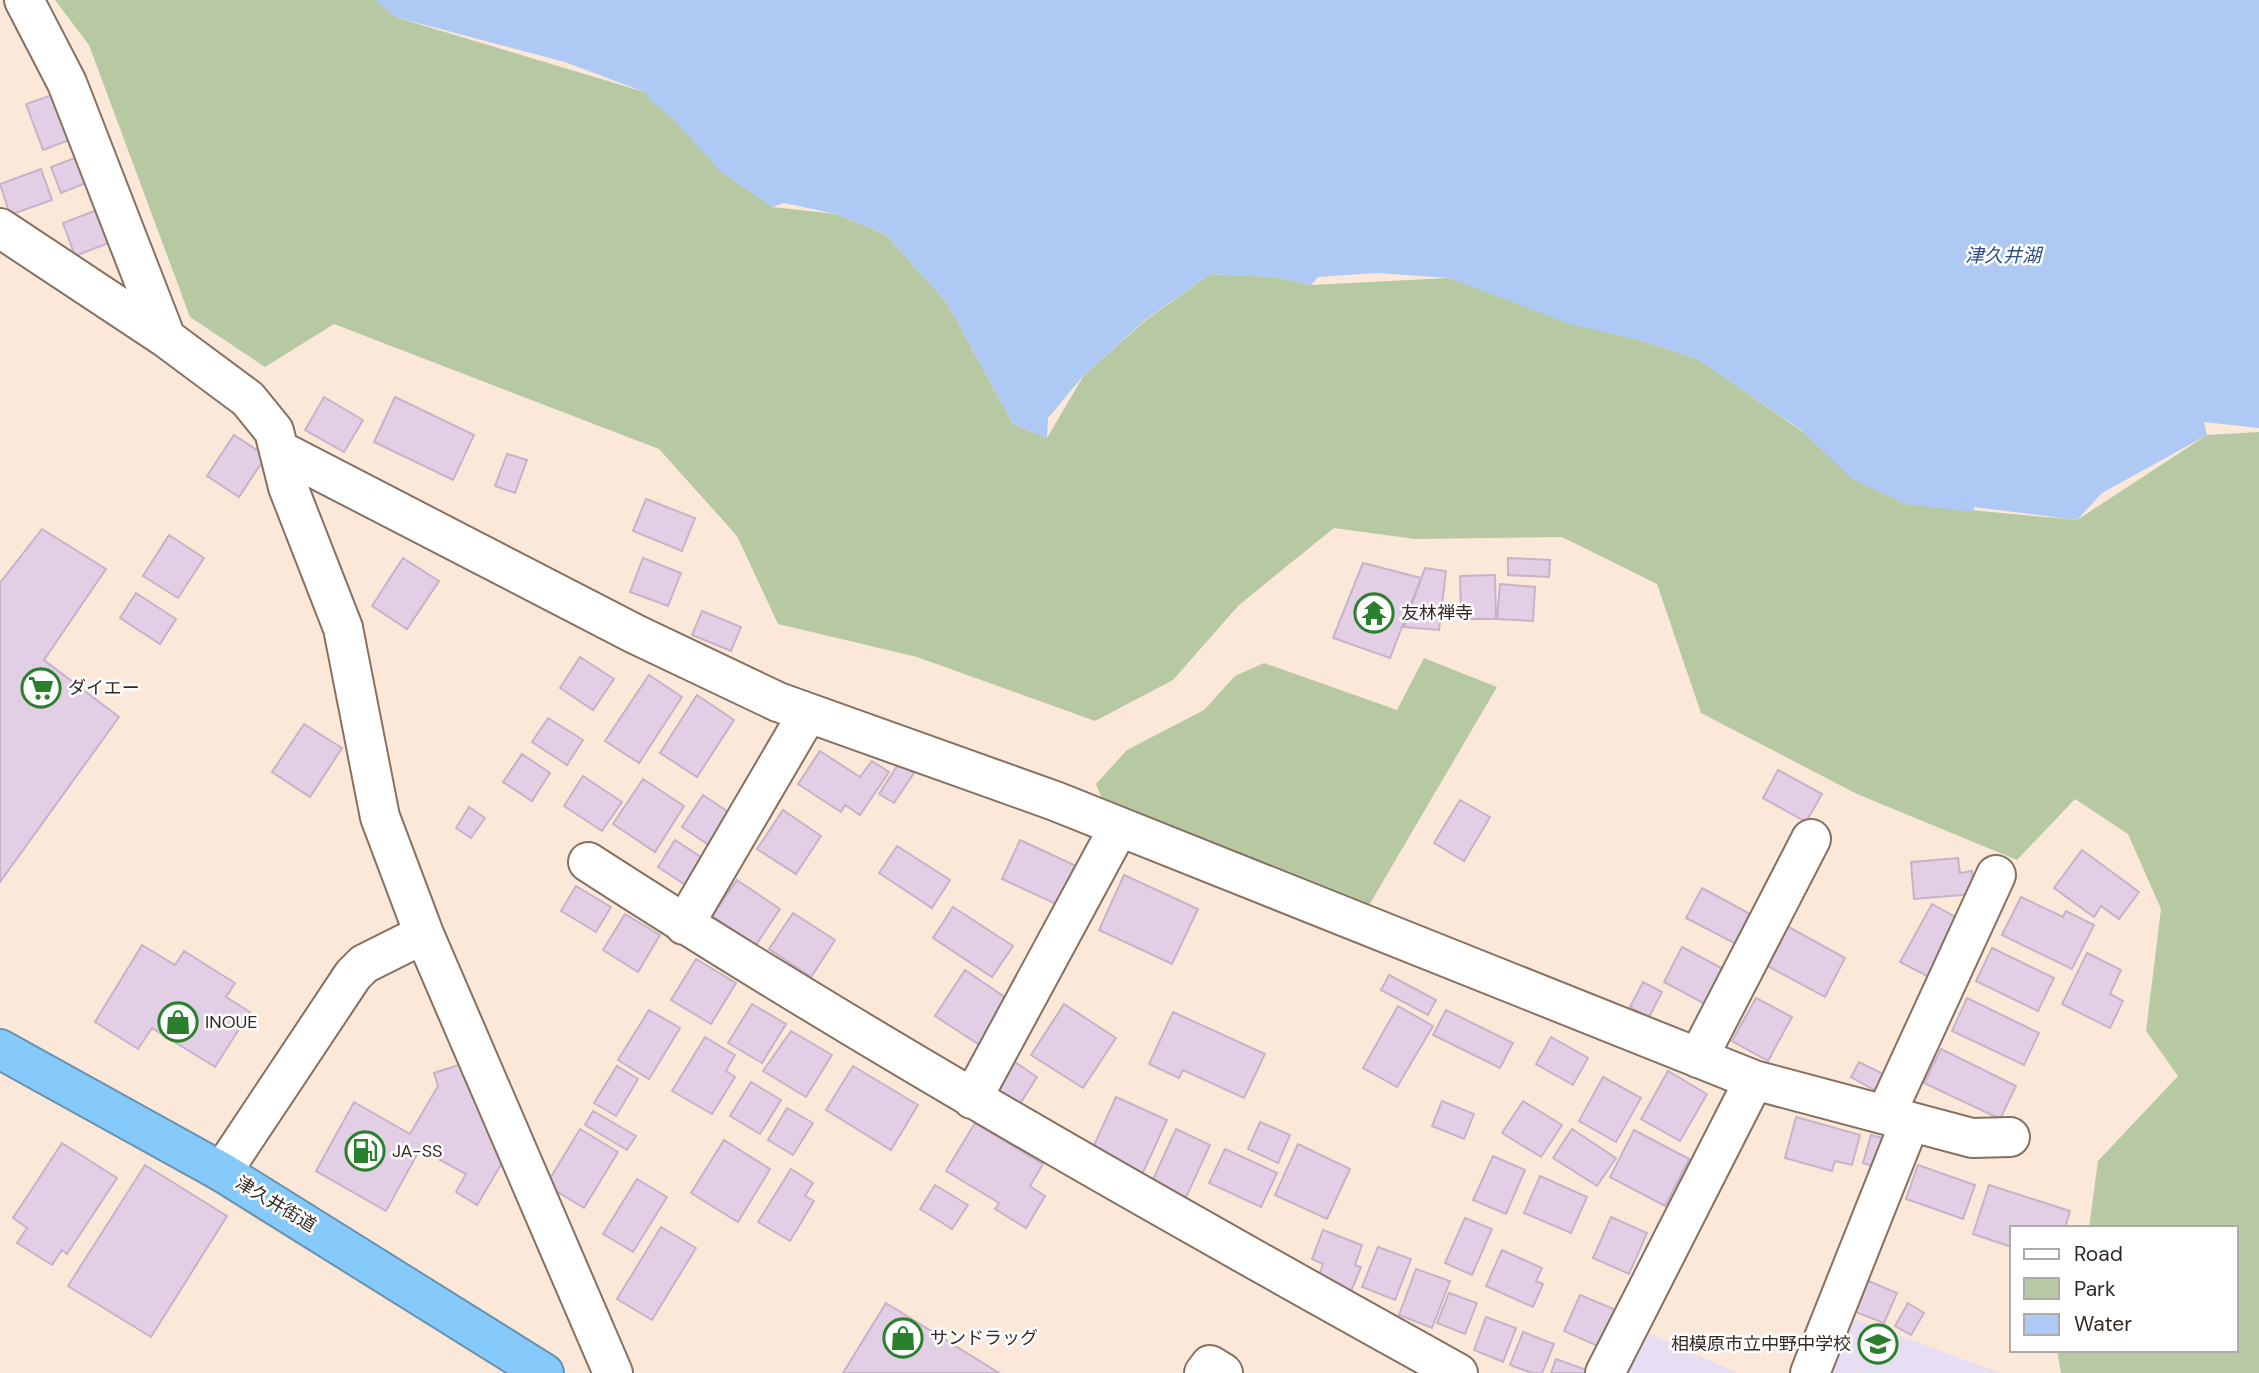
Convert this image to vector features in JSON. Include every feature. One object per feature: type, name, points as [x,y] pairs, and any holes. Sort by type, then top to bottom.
[{"type":"highway","name":"津久井街道","points":[[0,1049],[222,1172],[544,1373]]},
{"type":"street","points":[[24,0],[67,83],[166,338]]},
{"type":"street","points":[[0,228],[166,338],[248,399],[274,431],[288,486],[343,628],[380,817],[424,934],[613,1373]]},
{"type":"street","points":[[281,451],[635,634],[808,713],[938,757],[1119,827],[1754,1080],[1972,1138],[2010,1137]]},
{"type":"street","points":[[684,925],[808,713]]},
{"type":"street","points":[[972,1099],[1119,827]]},
{"type":"street","points":[[1698,1058],[1811,839]]},
{"type":"street","points":[[588,862],[684,925],[972,1099],[1458,1373]]},
{"type":"street","points":[[1810,1373],[1898,1118],[1996,875]]},
{"type":"street","points":[[222,1172],[353,975],[364,964],[410,942]]},
{"type":"street","points":[[1605,1373],[1754,1080]]},
{"type":"street","points":[[1204,1373],[1210,1365],[1223,1373]]},
{"type":"shaded area","name":"相模原市立中野中学校","points":[[1846,1316],[2001,1373],[1820,1373]]},
{"type":"shaded area","name":"相模原市立中野中学校","points":[[1650,1334],[1737,1373],[1626,1373]]},
{"type":"green space","points":[[55,0],[383,0],[395,17],[648,93],[772,207],[836,214],[885,234],[947,303],[1013,424],[1047,438],[1084,375],[1146,320],[1210,274],[1274,277],[1311,285],[1449,278],[1698,359],[1906,504],[2077,520],[2207,435],[2259,432],[2259,1373],[2061,1373],[2057,1352],[2238,1352],[2238,1226],[2089,1226],[2098,1161],[2178,1076],[2146,1031],[2161,909],[2128,834],[2075,799],[2017,860],[1857,794],[1701,713],[1657,584],[1562,537],[1415,539],[1334,528],[1239,605],[1173,680],[1095,721],[917,657],[778,624],[737,536],[659,449],[334,324],[265,367],[190,317],[89,45]]},
{"type":"green space","points":[[1424,658],[1497,687],[1368,907],[1101,797],[1096,784],[1127,750],[1204,710],[1235,676],[1264,663],[1397,710]]},
{"type":"water","name":"津久井湖","points":[[375,0],[2259,0],[2259,428],[2204,422],[2207,435],[2102,493],[2077,520],[1974,507],[1975,512],[1906,504],[1852,479],[1801,430],[1697,359],[1643,341],[1570,324],[1449,278],[1377,273],[1318,277],[1311,285],[1274,277],[1210,274],[1145,320],[1084,375],[1048,418],[1047,438],[1013,424],[947,303],[885,234],[836,214],[784,203],[772,207],[721,172],[677,123],[647,97],[647,93],[565,62],[395,17]]},
{"type":"building","points":[[55,94],[72,139],[43,150],[26,104]]},
{"type":"building","points":[[80,156],[89,182],[61,193],[51,167]]},
{"type":"building","points":[[41,169],[52,200],[10,215],[0,184]]},
{"type":"building","points":[[102,208],[114,241],[75,256],[63,223]]},
{"type":"building","points":[[324,397],[363,420],[344,452],[305,430]]},
{"type":"building","points":[[395,397],[474,435],[453,480],[374,442]]},
{"type":"building","points":[[234,435],[266,456],[239,497],[207,476]]},
{"type":"building","points":[[507,454],[527,460],[515,493],[495,486]]},
{"type":"building","points":[[646,499],[695,518],[682,551],[633,531]]},
{"type":"building","name":"ダイエー","points":[[42,529],[106,569],[44,660],[119,717],[0,882],[0,583]]},
{"type":"building","points":[[169,535],[204,558],[178,598],[143,576]]},
{"type":"building","points":[[403,558],[439,581],[407,629],[372,606]]},
{"type":"building","points":[[643,558],[681,573],[668,606],[630,592]]},
{"type":"building","points":[[1508,558],[1550,560],[1549,577],[1508,575]]},
{"type":"building","points":[[1363,563],[1421,578],[1390,658],[1333,638]]},
{"type":"building","points":[[1425,568],[1446,571],[1439,630],[1404,627]]},
{"type":"building","points":[[1495,575],[1496,619],[1461,619],[1460,576]]},
{"type":"building","points":[[1500,584],[1535,587],[1533,621],[1497,619]]},
{"type":"building","points":[[136,593],[176,619],[160,644],[120,618]]},
{"type":"building","points":[[702,611],[741,627],[731,651],[692,635]]},
{"type":"building","points":[[580,657],[614,679],[593,710],[560,688]]},
{"type":"building","points":[[649,675],[682,697],[639,763],[605,741]]},
{"type":"building","points":[[697,695],[734,720],[697,777],[660,753]]},
{"type":"building","points":[[548,718],[583,740],[567,765],[532,742]]},
{"type":"building","points":[[304,724],[342,748],[310,797],[272,772]]},
{"type":"building","points":[[820,751],[860,777],[872,761],[889,772],[860,815],[845,805],[841,812],[798,784]]},
{"type":"building","points":[[522,754],[550,773],[532,801],[503,782]]},
{"type":"building","points":[[899,763],[914,773],[894,803],[879,794]]},
{"type":"building","points":[[1778,770],[1822,794],[1806,822],[1763,798]]},
{"type":"building","points":[[583,776],[622,802],[602,831],[564,806]]},
{"type":"building","points":[[643,779],[684,806],[655,852],[613,824]]},
{"type":"building","points":[[703,795],[742,821],[721,853],[682,827]]},
{"type":"building","points":[[1460,800],[1490,817],[1464,861],[1434,843]]},
{"type":"building","points":[[469,807],[485,818],[471,838],[456,828]]},
{"type":"building","points":[[783,810],[821,836],[796,874],[757,849]]},
{"type":"building","points":[[675,840],[712,864],[695,891],[658,867]]},
{"type":"building","points":[[1020,840],[1087,871],[1069,910],[1002,879]]},
{"type":"building","points":[[897,846],[950,880],[932,908],[879,873]]},
{"type":"building","points":[[2082,850],[2139,892],[2119,919],[2101,906],[2094,917],[2054,888]]},
{"type":"building","points":[[1958,858],[1960,873],[1972,871],[1974,894],[1914,899],[1911,862]]},
{"type":"building","points":[[1124,875],[1198,909],[1172,964],[1099,930]]},
{"type":"building","points":[[737,880],[780,909],[756,945],[712,916]]},
{"type":"building","points":[[576,886],[611,907],[596,932],[561,911]]},
{"type":"building","points":[[1702,888],[1752,915],[1736,944],[1686,918]]},
{"type":"building","points":[[2021,897],[2063,917],[2066,911],[2094,925],[2072,969],[2002,935]]},
{"type":"building","points":[[1932,904],[1966,923],[1935,980],[1900,962]]},
{"type":"building","points":[[953,907],[1013,946],[992,977],[933,938]]},
{"type":"building","points":[[793,913],[835,940],[811,977],[769,949]]},
{"type":"building","points":[[625,914],[660,935],[638,972],[603,950]]},
{"type":"building","points":[[1785,925],[1845,958],[1825,997],[1764,964]]},
{"type":"building","points":[[142,945],[175,965],[184,951],[235,983],[226,997],[250,1012],[215,1067],[152,1028],[138,1049],[95,1022]]},
{"type":"building","points":[[1682,947],[1723,969],[1705,1004],[1664,982]]},
{"type":"building","points":[[1992,948],[2054,978],[2038,1011],[1976,981]]},
{"type":"building","points":[[2087,953],[2121,970],[2110,994],[2123,1001],[2110,1028],[2062,1004]]},
{"type":"building","points":[[696,959],[736,983],[711,1024],[671,1000]]},
{"type":"building","points":[[965,970],[1018,1006],[989,1051],[935,1016]]},
{"type":"building","points":[[1389,975],[1436,1000],[1428,1015],[1381,990]]},
{"type":"building","points":[[1643,982],[1662,992],[1649,1017],[1630,1007]]},
{"type":"building","points":[[1756,998],[1792,1017],[1768,1061],[1732,1041]]},
{"type":"building","points":[[1967,998],[2039,1033],[2024,1065],[1952,1031]]},
{"type":"building","points":[[752,1004],[786,1024],[762,1063],[728,1043]]},
{"type":"building","points":[[1064,1004],[1116,1038],[1083,1088],[1031,1055]]},
{"type":"building","points":[[1398,1006],[1433,1026],[1397,1087],[1363,1068]]},
{"type":"building","points":[[649,1010],[680,1028],[649,1079],[618,1060]]},
{"type":"building","points":[[1446,1010],[1513,1043],[1500,1068],[1433,1035]]},
{"type":"building","points":[[1173,1012],[1265,1054],[1244,1098],[1183,1070],[1179,1078],[1149,1064]]},
{"type":"building","points":[[791,1031],[832,1055],[806,1097],[763,1071]]},
{"type":"building","points":[[705,1037],[735,1055],[726,1071],[735,1077],[712,1114],[672,1091]]},
{"type":"building","points":[[1551,1037],[1588,1058],[1573,1085],[1536,1064]]},
{"type":"building","points":[[1941,1049],[2016,1086],[2000,1119],[1924,1083]]},
{"type":"building","points":[[1009,1058],[1037,1077],[1016,1110],[988,1091]]},
{"type":"building","points":[[471,1061],[505,1158],[477,1205],[456,1192],[466,1174],[420,1149],[386,1211],[316,1171],[354,1102],[410,1134],[438,1086],[434,1073]]},
{"type":"building","points":[[1859,1062],[1887,1076],[1878,1092],[1851,1077]]},
{"type":"building","points":[[617,1066],[638,1079],[616,1116],[594,1103]]},
{"type":"building","points":[[853,1066],[918,1105],[891,1150],[826,1110]]},
{"type":"building","points":[[1668,1071],[1707,1094],[1680,1141],[1641,1119]]},
{"type":"building","points":[[1603,1077],[1641,1098],[1616,1142],[1579,1121]]},
{"type":"building","points":[[751,1082],[781,1100],[760,1134],[730,1116]]},
{"type":"building","points":[[1116,1097],[1167,1120],[1141,1177],[1090,1154]]},
{"type":"building","points":[[1442,1101],[1474,1114],[1464,1139],[1432,1126]]},
{"type":"building","points":[[1523,1101],[1562,1125],[1541,1157],[1502,1133]]},
{"type":"building","points":[[787,1108],[813,1123],[793,1155],[768,1140]]},
{"type":"building","points":[[593,1111],[636,1136],[627,1150],[585,1125]]},
{"type":"building","points":[[1796,1117],[1860,1135],[1852,1165],[1835,1161],[1832,1171],[1785,1158]]},
{"type":"building","points":[[1260,1122],[1290,1135],[1278,1163],[1248,1149]]},
{"type":"building","points":[[975,1123],[1043,1164],[1030,1186],[1045,1196],[1026,1228],[995,1209],[999,1203],[946,1171]]},
{"type":"building","points":[[580,1129],[618,1152],[584,1208],[546,1185]]},
{"type":"building","points":[[1176,1129],[1210,1145],[1183,1204],[1149,1188]]},
{"type":"building","points":[[1572,1129],[1616,1158],[1597,1186],[1553,1158]]},
{"type":"building","points":[[1634,1130],[1689,1159],[1665,1206],[1610,1177]]},
{"type":"building","points":[[1871,1135],[1883,1138],[1876,1167],[1863,1163]]},
{"type":"building","points":[[724,1140],[770,1169],[738,1222],[691,1193]]},
{"type":"building","points":[[62,1143],[117,1178],[67,1254],[62,1250],[52,1265],[17,1243],[27,1228],[13,1218]]},
{"type":"building","points":[[1298,1144],[1350,1169],[1327,1219],[1275,1195]]},
{"type":"building","points":[[1225,1149],[1277,1173],[1261,1207],[1209,1183]]},
{"type":"building","points":[[1493,1156],[1525,1170],[1506,1214],[1473,1200]]},
{"type":"building","points":[[145,1165],[227,1216],[151,1337],[68,1286]]},
{"type":"building","points":[[1918,1165],[1975,1185],[1963,1219],[1906,1199]]},
{"type":"building","points":[[791,1169],[813,1183],[805,1196],[814,1201],[790,1241],[758,1222]]},
{"type":"building","points":[[1540,1176],[1587,1197],[1571,1233],[1524,1213]]},
{"type":"building","points":[[637,1179],[667,1197],[633,1252],[603,1234]]},
{"type":"building","points":[[935,1185],[968,1205],[952,1229],[920,1209]]},
{"type":"building","points":[[1989,1185],[2070,1211],[2066,1226],[2010,1226],[2010,1246],[1973,1234]]},
{"type":"building","points":[[1611,1217],[1647,1233],[1629,1274],[1593,1258]]},
{"type":"building","points":[[1465,1218],[1492,1229],[1472,1275],[1445,1263]]},
{"type":"building","points":[[661,1227],[696,1248],[652,1320],[617,1299]]},
{"type":"building","points":[[1323,1230],[1362,1245],[1355,1265],[1361,1267],[1350,1294],[1317,1281],[1323,1264],[1312,1259]]},
{"type":"building","points":[[1378,1247],[1411,1259],[1395,1300],[1362,1287]]},
{"type":"building","points":[[1502,1250],[1542,1268],[1536,1281],[1543,1284],[1533,1307],[1486,1286]]},
{"type":"building","points":[[1416,1269],[1450,1281],[1432,1328],[1399,1315]]},
{"type":"building","points":[[1866,1280],[1897,1293],[1884,1323],[1853,1311]]},
{"type":"building","points":[[1449,1293],[1477,1303],[1465,1334],[1437,1323]]},
{"type":"building","points":[[1580,1295],[1616,1310],[1600,1347],[1564,1331]]},
{"type":"building","name":"サンドラッグ","points":[[886,1303],[999,1373],[843,1373]]},
{"type":"building","points":[[1908,1303],[1924,1313],[1911,1335],[1895,1326]]},
{"type":"building","points":[[1486,1317],[1516,1328],[1503,1362],[1474,1350]]},
{"type":"building","points":[[1523,1332],[1554,1344],[1542,1373],[1532,1373],[1510,1365]]},
{"type":"building","points":[[1556,1359],[1592,1372],[1592,1373],[1551,1373]]},
{"type":"place","name":"友林禅寺","points":[[1374,613]]},
{"type":"place","name":"ダイエー","points":[[41,688]]},
{"type":"place","name":"INOUE","points":[[178,1022]]},
{"type":"place","name":"JA-SS","points":[[365,1151]]},
{"type":"place","name":"サンドラッグ","points":[[903,1338]]},
{"type":"place","name":"相模原市立中野中学校","points":[[1878,1344]]}]
